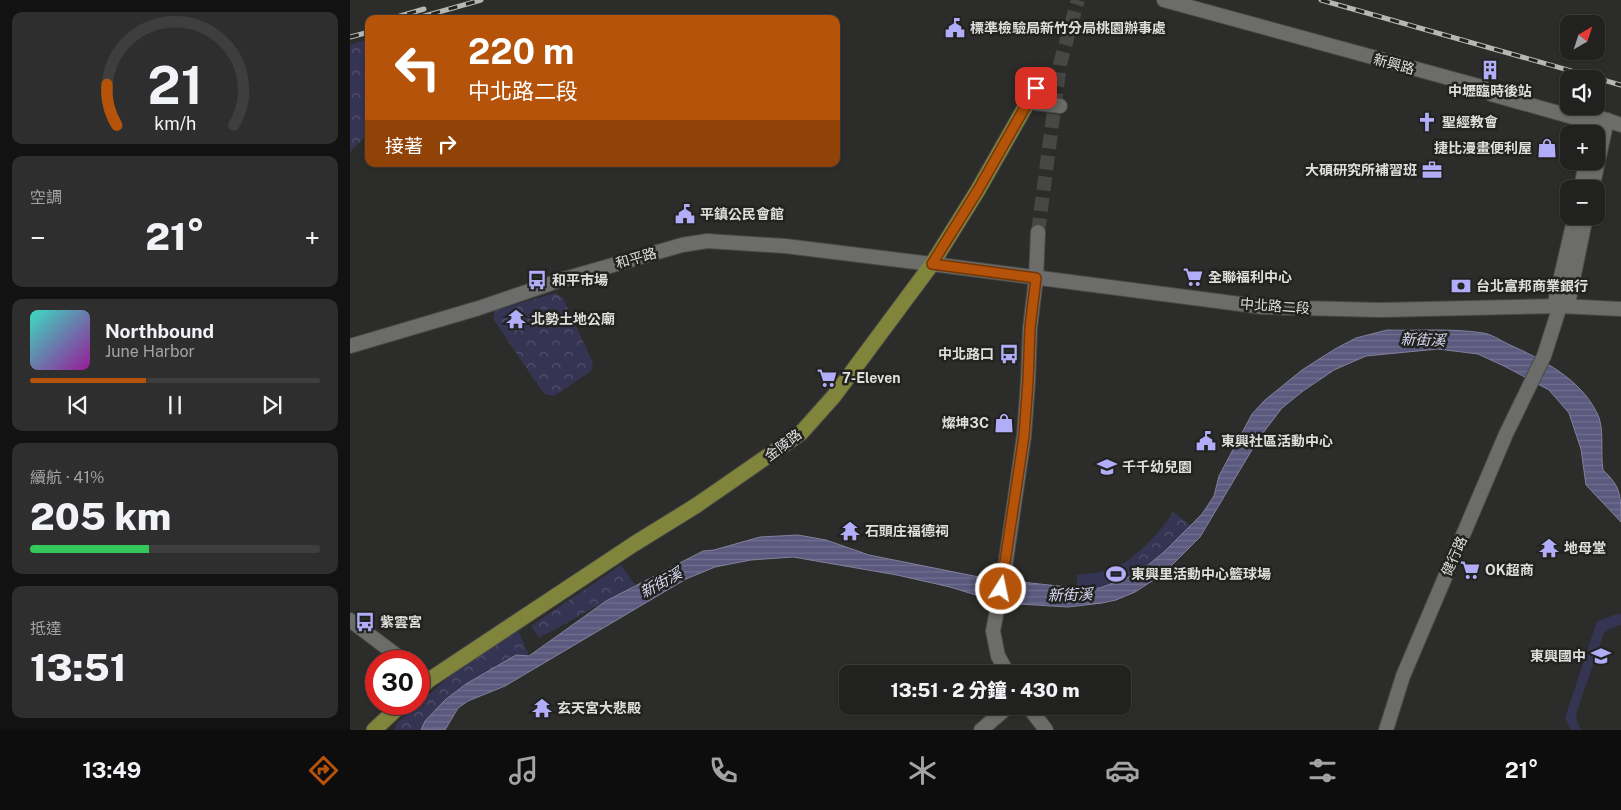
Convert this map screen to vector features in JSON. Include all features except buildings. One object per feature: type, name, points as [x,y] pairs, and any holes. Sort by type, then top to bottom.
[{"type":"main road","name":"金陵路","points":[[430,675],[697,505],[801,433],[834,396],[932,264],[1035,96]]},
{"type":"main road","points":[[374,730],[390,715]]},
{"type":"street","name":"新興路","points":[[1164,0],[1487,90],[1493,86],[1567,106],[1597,123]]},
{"type":"street","points":[[1035,96],[1060,106]]},
{"type":"street","points":[[1593,180],[1597,123],[1621,125]]},
{"type":"street","points":[[1573,225],[1556,298],[1560,306],[1569,299],[1584,225]]},
{"type":"street","points":[[1003,665],[998,656],[993,631],[1004,574],[1024,436],[1038,232]]},
{"type":"street","name":"和平路","points":[[350,346],[479,308],[588,272],[707,241],[785,246],[932,264]]},
{"type":"street","name":"中北路二段","points":[[932,264],[1263,307],[1381,310],[1560,306],[1621,309]]},
{"type":"street","name":"健行路","points":[[1386,730],[1402,676],[1506,434],[1542,359],[1560,306]]},
{"type":"street","points":[[350,620],[390,650]]},
{"type":"street","points":[[981,730],[998,715]]},
{"type":"street","points":[[1035,715],[1046,730]]},
{"type":"green space","points":[[365,40],[365,137],[350,152],[350,45]]},
{"type":"green space","points":[[555,293],[563,298],[593,363],[591,371],[554,396],[544,394],[494,320],[494,311]]},
{"type":"green space","points":[[1173,512],[1195,529],[1177,550],[1137,574],[1130,559],[1153,537]]},
{"type":"green space","name":"東興里活動中心籃球場","points":[[1130,559],[1137,574],[1100,588],[1077,588],[1077,575],[1112,569]]},
{"type":"green space","points":[[621,565],[635,585],[539,638],[531,626]]},
{"type":"green space","points":[[1621,614],[1621,625],[1611,628],[1604,633],[1576,714],[1578,725],[1582,730],[1571,730],[1565,718],[1597,621]]},
{"type":"green space","points":[[518,630],[529,656],[466,689],[435,730],[394,730],[397,723],[406,715],[430,715],[430,694],[451,675]]},
{"type":"water","name":"新街溪","points":[[1387,330],[1447,330],[1486,334],[1546,363],[1570,380],[1590,401],[1597,413],[1602,433],[1603,470],[1619,492],[1621,522],[1586,485],[1581,449],[1569,413],[1549,390],[1478,354],[1438,349],[1366,356],[1334,370],[1282,408],[1259,438],[1200,537],[1163,574],[1135,592],[1116,600],[1068,607],[1002,603],[950,587],[897,575],[793,557],[751,560],[715,567],[686,579],[505,686],[468,701],[458,708],[445,730],[421,730],[425,721],[445,700],[466,684],[516,655],[529,656],[606,601],[703,551],[714,550],[760,537],[798,535],[826,540],[869,555],[984,578],[1077,588],[1100,588],[1137,574],[1164,552],[1202,514],[1214,496],[1219,476],[1252,414],[1265,400],[1302,370],[1335,349],[1356,338]]},
{"type":"tunnel","points":[[1038,232],[1060,64],[1078,0]]},
{"type":"railway","points":[[428,15],[481,0]]},
{"type":"railway","points":[[1321,0],[1621,85]]},
{"type":"railway","points":[[404,15],[424,9]]},
{"type":"railway","points":[[350,37],[365,33]]},
{"type":"place","name":"標準檢驗局新竹分局桃園辦事處","points":[[955,28]]},
{"type":"place","name":"中壢臨時後站","points":[[1490,70]]},
{"type":"place","name":"聖經教會","points":[[1427,122]]},
{"type":"place","name":"捷比漫畫便利屋","points":[[1547,148]]},
{"type":"place","name":"大碩研究所補習班","points":[[1432,170]]},
{"type":"place","name":"平鎮公民會館","points":[[685,214]]},
{"type":"place","name":"全聯福利中心","points":[[1193,277]]},
{"type":"place","name":"和平市場","points":[[537,280]]},
{"type":"place","name":"台北富邦商業銀行","points":[[1461,286]]},
{"type":"place","name":"北勢土地公廟","points":[[516,319]]},
{"type":"place","name":"中北路口","points":[[1009,354]]},
{"type":"place","name":"7-Eleven","points":[[827,378]]},
{"type":"place","name":"燦坤3C","points":[[1004,423]]},
{"type":"place","name":"東興社區活動中心","points":[[1206,441]]},
{"type":"place","name":"千千幼兒園","points":[[1107,467]]},
{"type":"place","name":"石頭庄福德祠","points":[[850,531]]},
{"type":"place","name":"地母堂","points":[[1549,548]]},
{"type":"place","name":"OK超商","points":[[1470,570]]},
{"type":"place","name":"東興里活動中心籃球場","points":[[1116,574]]},
{"type":"place","name":"紫雲宮","points":[[365,622]]},
{"type":"place","name":"東興國中","points":[[1601,656]]},
{"type":"place","name":"玄天宮大悲殿","points":[[542,708]]},
{"type":"route","points":[[1001,589],[1024,436],[1030,328],[1036,278],[932,264],[978,190],[1036,88]]}]
